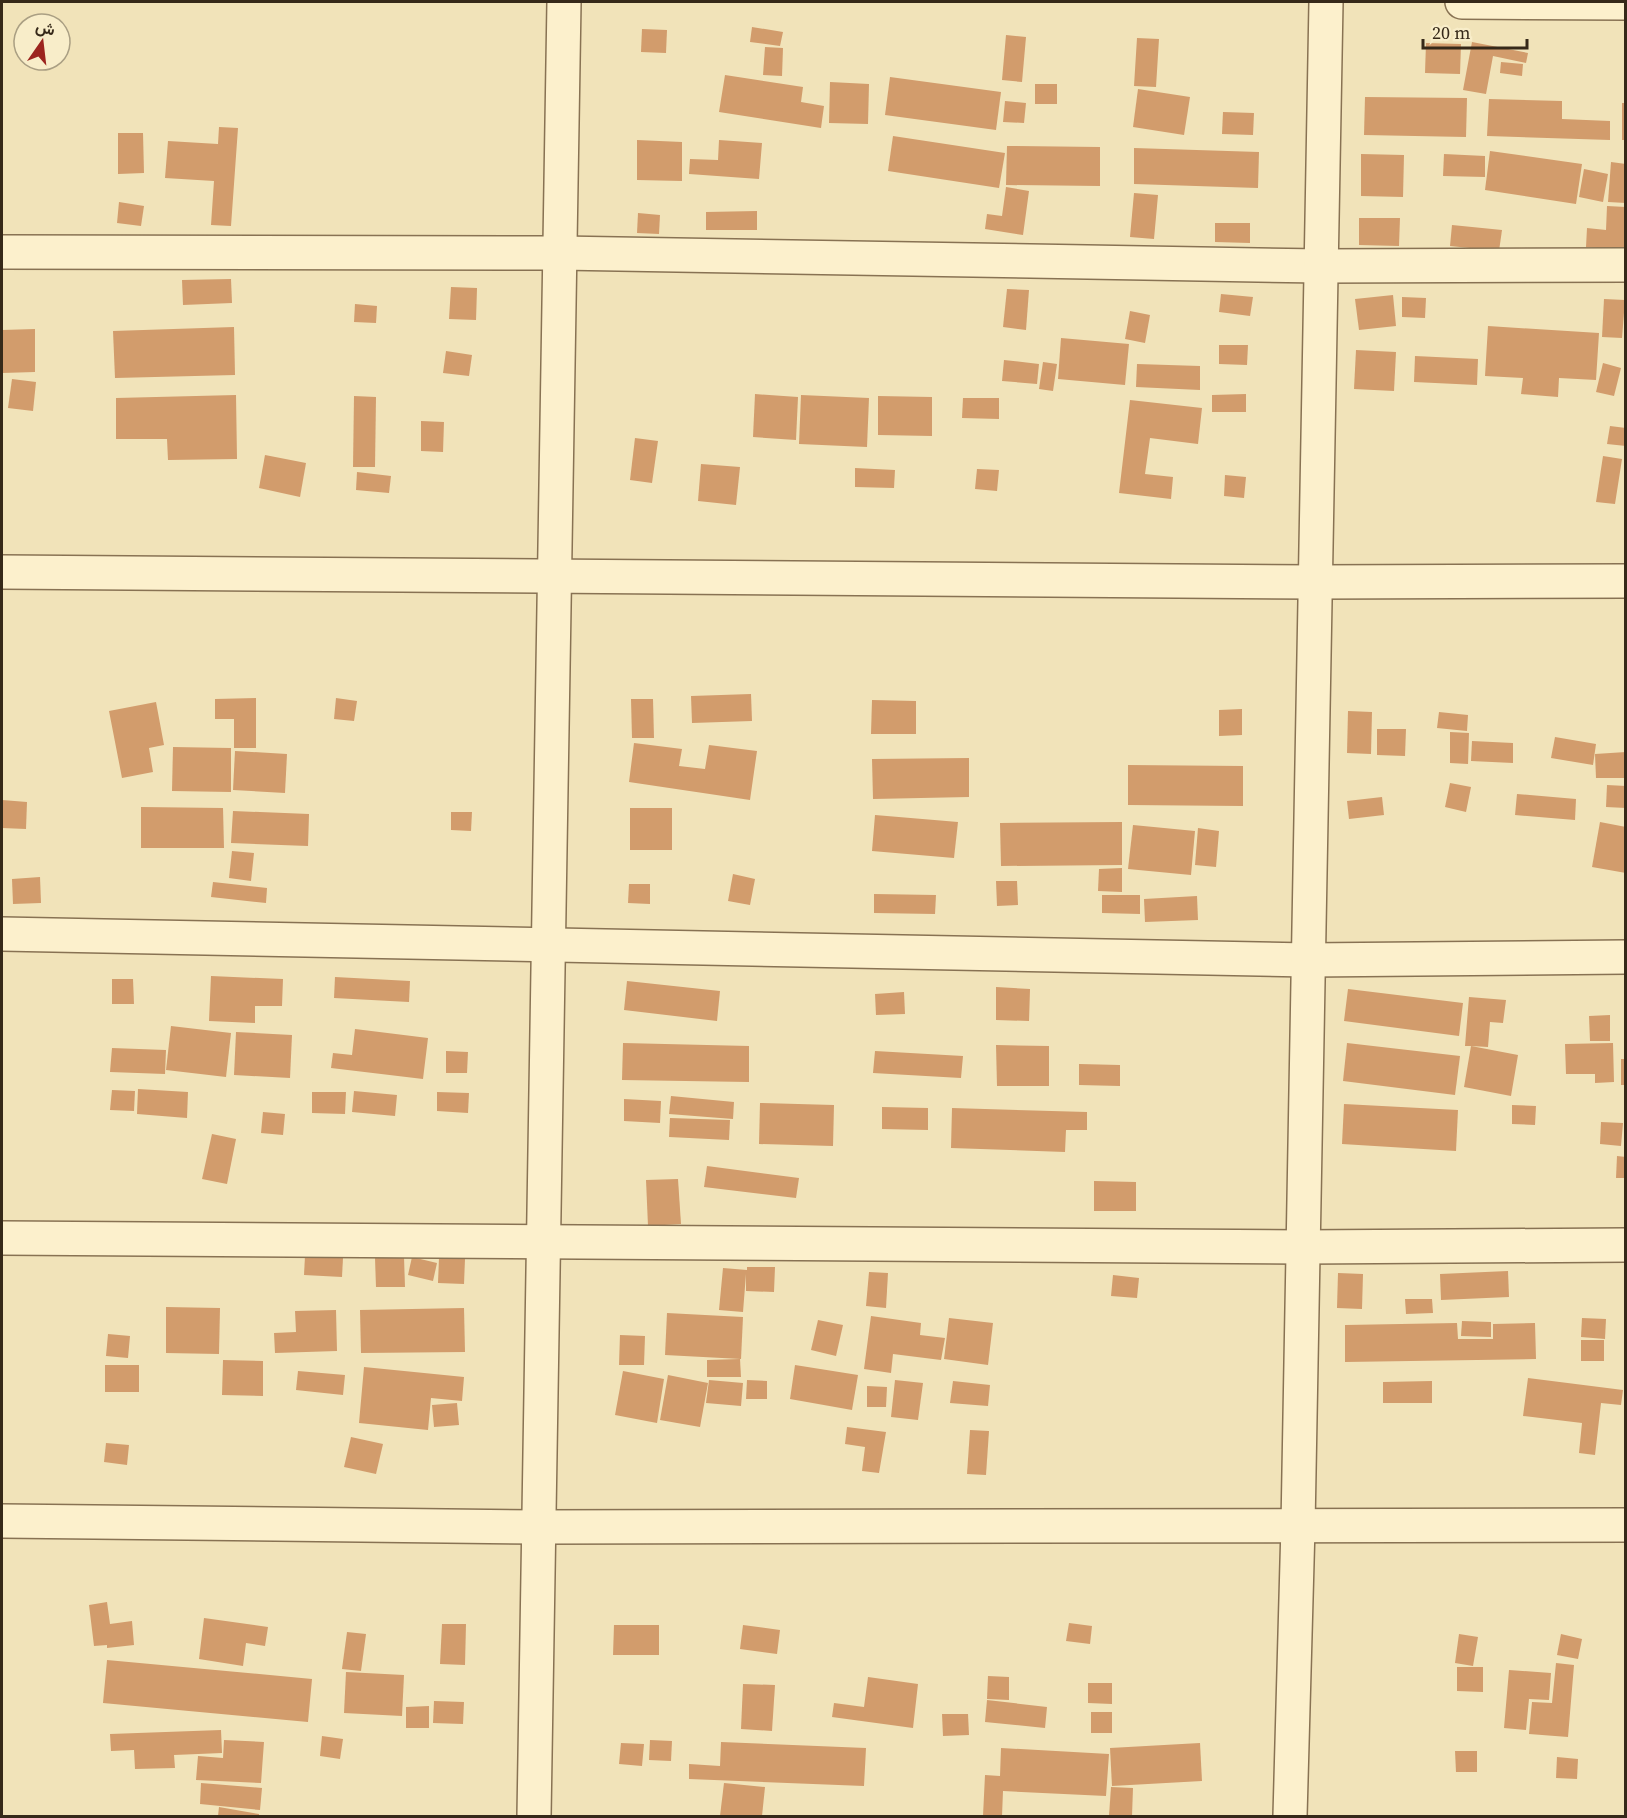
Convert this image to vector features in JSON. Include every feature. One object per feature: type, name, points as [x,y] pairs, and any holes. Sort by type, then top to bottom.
[{"type":"street","points":[[534,1816],[564,2]]},
{"type":"street","points":[[1290,1816],[1298,1526],[1326,2]]},
{"type":"street","points":[[1462,2],[1626,3]]},
{"type":"street","points":[[2,252],[560,253],[1321,266],[1626,265]]},
{"type":"street","points":[[2,572],[1315,582],[1626,581]]},
{"type":"street","points":[[2,934],[1308,960],[1626,957]]},
{"type":"street","points":[[2,1238],[1303,1247],[1626,1245]]},
{"type":"street","points":[[2,1521],[538,1527],[1626,1525]]},
{"type":"building","points":[[752,27],[783,32],[780,46],[750,42]]},
{"type":"building","points":[[642,29],[667,30],[666,53],[641,52]]},
{"type":"building","points":[[1006,35],[1026,37],[1022,82],[1002,80]]},
{"type":"building","points":[[1137,38],[1159,39],[1156,87],[1134,86]]},
{"type":"building","points":[[1472,42],[1528,53],[1526,63],[1493,56],[1486,94],[1463,90]]},
{"type":"building","points":[[1426,43],[1461,44],[1460,74],[1425,73]]},
{"type":"building","points":[[765,47],[783,48],[782,76],[763,75]]},
{"type":"building","points":[[1501,62],[1523,64],[1522,76],[1500,73]]},
{"type":"building","points":[[725,75],[803,87],[801,102],[824,106],[821,128],[719,112]]},
{"type":"building","points":[[890,77],[1001,92],[996,130],[885,115]]},
{"type":"building","points":[[830,82],[869,84],[868,124],[829,123]]},
{"type":"building","points":[[1035,84],[1057,84],[1057,104],[1035,104]]},
{"type":"building","points":[[1138,89],[1190,97],[1184,135],[1133,127]]},
{"type":"building","points":[[1365,97],[1467,98],[1466,137],[1364,135]]},
{"type":"building","points":[[1489,99],[1562,101],[1562,119],[1610,121],[1610,140],[1487,136]]},
{"type":"building","points":[[1005,101],[1026,103],[1024,123],[1003,122]]},
{"type":"building","points":[[1622,103],[1626,103],[1626,140],[1622,140]]},
{"type":"building","points":[[1223,112],[1254,113],[1253,135],[1222,134]]},
{"type":"building","points":[[219,127],[238,128],[231,226],[211,225],[214,181],[165,178],[168,141],[218,144]]},
{"type":"building","points":[[118,133],[143,133],[144,173],[118,174]]},
{"type":"building","points":[[893,136],[1005,153],[999,188],[888,171]]},
{"type":"building","points":[[637,140],[682,142],[682,181],[637,180]]},
{"type":"building","points":[[719,140],[762,143],[759,179],[689,174],[690,159],[718,160]]},
{"type":"building","points":[[1007,146],[1100,147],[1100,186],[1006,185]]},
{"type":"building","points":[[1134,148],[1259,152],[1258,188],[1134,184]]},
{"type":"building","points":[[1490,151],[1582,164],[1576,204],[1485,190]]},
{"type":"building","points":[[1361,154],[1404,155],[1403,197],[1361,196]]},
{"type":"building","points":[[1444,154],[1485,156],[1485,177],[1443,176]]},
{"type":"building","points":[[1611,162],[1626,164],[1626,203],[1608,202]]},
{"type":"building","points":[[1584,169],[1608,174],[1603,202],[1579,197]]},
{"type":"building","points":[[1006,187],[1029,191],[1023,235],[985,229],[987,214],[1002,216]]},
{"type":"building","points":[[1134,193],[1158,195],[1154,239],[1130,237]]},
{"type":"building","points":[[119,202],[144,206],[141,226],[117,223]]},
{"type":"building","points":[[1607,206],[1626,207],[1626,250],[1586,247],[1587,228],[1606,230]]},
{"type":"building","points":[[757,211],[757,230],[706,230],[706,212]]},
{"type":"building","points":[[638,213],[660,215],[659,234],[637,233]]},
{"type":"building","points":[[1359,218],[1400,218],[1399,246],[1359,245]]},
{"type":"building","points":[[1215,223],[1250,223],[1250,243],[1215,242]]},
{"type":"building","points":[[1452,225],[1502,230],[1499,251],[1450,246]]},
{"type":"building","points":[[231,279],[232,303],[183,305],[182,280]]},
{"type":"building","points":[[451,287],[477,288],[476,320],[449,319]]},
{"type":"building","points":[[1007,289],[1029,290],[1026,330],[1003,327]]},
{"type":"building","points":[[1221,294],[1253,297],[1250,316],[1219,312]]},
{"type":"building","points":[[1393,295],[1396,326],[1359,330],[1355,299]]},
{"type":"building","points":[[1402,297],[1426,298],[1425,318],[1402,317]]},
{"type":"building","points":[[1604,299],[1625,300],[1622,338],[1602,337]]},
{"type":"building","points":[[355,304],[377,306],[376,323],[354,322]]},
{"type":"building","points":[[1130,311],[1150,315],[1145,343],[1125,339]]},
{"type":"building","points":[[1488,326],[1599,333],[1596,380],[1559,378],[1558,397],[1521,394],[1523,378],[1485,376]]},
{"type":"building","points":[[234,327],[235,375],[115,378],[113,331]]},
{"type":"building","points":[[35,329],[35,372],[2,373],[2,330]]},
{"type":"building","points":[[1061,338],[1129,344],[1125,385],[1058,379]]},
{"type":"building","points":[[1219,345],[1248,345],[1247,365],[1219,364]]},
{"type":"building","points":[[1356,350],[1396,352],[1394,391],[1354,389]]},
{"type":"building","points":[[446,351],[472,355],[469,376],[443,373]]},
{"type":"building","points":[[1415,356],[1478,359],[1477,385],[1414,382]]},
{"type":"building","points":[[1004,360],[1039,364],[1037,384],[1002,381]]},
{"type":"building","points":[[1043,362],[1057,364],[1053,391],[1039,389]]},
{"type":"building","points":[[1603,363],[1621,368],[1614,396],[1596,392]]},
{"type":"building","points":[[1137,364],[1200,366],[1200,390],[1136,387]]},
{"type":"building","points":[[12,379],[36,382],[33,411],[8,408]]},
{"type":"building","points":[[755,394],[798,397],[796,440],[753,437]]},
{"type":"building","points":[[1246,394],[1246,412],[1212,412],[1212,395]]},
{"type":"building","points":[[236,395],[237,459],[168,460],[167,439],[116,439],[116,398]]},
{"type":"building","points":[[801,395],[869,398],[867,447],[799,444]]},
{"type":"building","points":[[354,396],[376,397],[375,467],[353,467]]},
{"type":"building","points":[[878,396],[932,397],[932,436],[878,435]]},
{"type":"building","points":[[963,398],[999,398],[999,419],[962,418]]},
{"type":"building","points":[[1130,400],[1202,408],[1198,444],[1150,438],[1145,474],[1173,477],[1171,499],[1119,493]]},
{"type":"building","points":[[421,421],[444,422],[443,452],[421,451]]},
{"type":"building","points":[[1610,426],[1626,428],[1626,446],[1607,444]]},
{"type":"building","points":[[635,438],[658,441],[652,483],[630,480]]},
{"type":"building","points":[[265,455],[306,463],[300,497],[259,488]]},
{"type":"building","points":[[1603,456],[1622,459],[1615,504],[1596,502]]},
{"type":"building","points":[[701,464],[740,467],[736,505],[698,501]]},
{"type":"building","points":[[855,468],[895,470],[894,488],[855,487]]},
{"type":"building","points":[[977,469],[999,470],[997,491],[975,489]]},
{"type":"building","points":[[357,472],[391,476],[389,493],[356,490]]},
{"type":"building","points":[[1225,475],[1246,477],[1244,498],[1224,496]]},
{"type":"building","points":[[751,694],[752,721],[692,723],[691,696]]},
{"type":"building","points":[[256,698],[256,748],[234,748],[234,719],[215,719],[215,699]]},
{"type":"building","points":[[336,698],[357,701],[354,721],[334,719]]},
{"type":"building","points":[[631,699],[653,699],[654,738],[632,738]]},
{"type":"building","points":[[872,700],[916,701],[916,734],[871,734]]},
{"type":"building","points":[[156,702],[164,745],[149,748],[153,772],[122,778],[109,711]]},
{"type":"building","points":[[1242,709],[1242,735],[1219,736],[1219,710]]},
{"type":"building","points":[[1348,711],[1372,712],[1371,754],[1347,753]]},
{"type":"building","points":[[1439,712],[1468,715],[1467,731],[1437,728]]},
{"type":"building","points":[[1377,729],[1406,729],[1405,756],[1377,755]]},
{"type":"building","points":[[1450,732],[1469,733],[1468,764],[1450,763]]},
{"type":"building","points":[[1555,737],[1596,744],[1593,765],[1551,758]]},
{"type":"building","points":[[1472,741],[1513,743],[1513,763],[1471,761]]},
{"type":"building","points":[[634,743],[682,749],[679,766],[705,769],[709,745],[757,751],[750,800],[629,782]]},
{"type":"building","points":[[173,747],[231,748],[231,792],[172,791]]},
{"type":"building","points":[[235,751],[287,754],[285,793],[233,790]]},
{"type":"building","points":[[1626,752],[1626,778],[1596,778],[1595,754]]},
{"type":"building","points":[[969,758],[969,797],[873,799],[872,759]]},
{"type":"building","points":[[1128,765],[1243,766],[1243,806],[1128,805]]},
{"type":"building","points":[[1450,783],[1471,787],[1466,812],[1445,807]]},
{"type":"building","points":[[1607,785],[1626,786],[1626,808],[1606,807]]},
{"type":"building","points":[[1517,794],[1576,799],[1575,820],[1515,815]]},
{"type":"building","points":[[1382,797],[1384,815],[1349,819],[1347,801]]},
{"type":"building","points":[[2,800],[27,802],[26,829],[2,828]]},
{"type":"building","points":[[141,807],[223,808],[224,848],[141,848]]},
{"type":"building","points":[[630,808],[672,808],[672,850],[630,850]]},
{"type":"building","points":[[233,811],[309,814],[308,846],[231,843]]},
{"type":"building","points":[[451,812],[472,812],[471,831],[451,830]]},
{"type":"building","points":[[875,815],[958,822],[954,858],[872,851]]},
{"type":"building","points":[[1122,822],[1122,865],[1001,866],[1000,823]]},
{"type":"building","points":[[1600,822],[1626,827],[1626,873],[1592,867]]},
{"type":"building","points":[[1133,825],[1195,831],[1191,875],[1128,869]]},
{"type":"building","points":[[1198,828],[1219,831],[1216,867],[1195,865]]},
{"type":"building","points":[[232,851],[254,853],[251,881],[229,878]]},
{"type":"building","points":[[1122,868],[1122,892],[1098,891],[1099,869]]},
{"type":"building","points":[[733,874],[755,879],[750,905],[728,901]]},
{"type":"building","points":[[40,877],[41,903],[13,904],[12,879]]},
{"type":"building","points":[[996,881],[1017,881],[1018,905],[997,906]]},
{"type":"building","points":[[213,882],[267,888],[266,903],[211,897]]},
{"type":"building","points":[[629,884],[650,884],[650,904],[628,903]]},
{"type":"building","points":[[874,894],[936,895],[935,914],[874,913]]},
{"type":"building","points":[[1102,895],[1140,895],[1140,914],[1102,913]]},
{"type":"building","points":[[1197,896],[1198,920],[1145,922],[1144,899]]},
{"type":"building","points":[[211,976],[283,979],[282,1006],[255,1006],[255,1023],[209,1021]]},
{"type":"building","points":[[335,977],[410,981],[409,1002],[334,998]]},
{"type":"building","points":[[112,979],[133,979],[134,1004],[112,1004]]},
{"type":"building","points":[[627,981],[720,991],[717,1021],[624,1010]]},
{"type":"building","points":[[996,987],[1030,989],[1029,1021],[996,1020]]},
{"type":"building","points":[[1348,989],[1463,1003],[1459,1036],[1344,1021]]},
{"type":"building","points":[[904,992],[905,1014],[876,1015],[875,994]]},
{"type":"building","points":[[1469,997],[1506,1000],[1503,1023],[1490,1022],[1488,1047],[1465,1046]]},
{"type":"building","points":[[1610,1015],[1610,1041],[1590,1041],[1589,1016]]},
{"type":"building","points":[[171,1026],[231,1033],[226,1077],[166,1070]]},
{"type":"building","points":[[355,1029],[428,1038],[423,1079],[331,1068],[333,1053],[352,1055]]},
{"type":"building","points":[[236,1032],[292,1035],[290,1078],[234,1075]]},
{"type":"building","points":[[623,1043],[749,1046],[749,1082],[622,1080]]},
{"type":"building","points":[[1347,1043],[1460,1056],[1455,1095],[1343,1081]]},
{"type":"building","points":[[1613,1043],[1614,1082],[1595,1083],[1595,1074],[1566,1074],[1565,1044]]},
{"type":"building","points":[[996,1045],[1049,1046],[1049,1086],[997,1086]]},
{"type":"building","points":[[1471,1046],[1518,1055],[1511,1096],[1464,1087]]},
{"type":"building","points":[[112,1048],[166,1050],[165,1074],[110,1072]]},
{"type":"building","points":[[446,1051],[468,1052],[467,1073],[446,1073]]},
{"type":"building","points":[[875,1051],[963,1056],[961,1078],[873,1073]]},
{"type":"building","points":[[1621,1059],[1626,1059],[1626,1085],[1621,1085]]},
{"type":"building","points":[[1079,1064],[1120,1065],[1120,1086],[1079,1085]]},
{"type":"building","points":[[138,1089],[188,1092],[187,1118],[137,1114]]},
{"type":"building","points":[[112,1090],[135,1091],[134,1111],[110,1110]]},
{"type":"building","points":[[354,1091],[397,1095],[395,1116],[352,1112]]},
{"type":"building","points":[[312,1092],[346,1092],[345,1114],[312,1113]]},
{"type":"building","points":[[437,1092],[469,1093],[468,1113],[437,1111]]},
{"type":"building","points":[[671,1096],[734,1102],[733,1119],[669,1114]]},
{"type":"building","points":[[624,1099],[661,1101],[660,1123],[624,1121]]},
{"type":"building","points":[[760,1103],[834,1105],[833,1146],[759,1144]]},
{"type":"building","points":[[1344,1104],[1458,1110],[1456,1151],[1342,1144]]},
{"type":"building","points":[[1512,1105],[1536,1106],[1535,1125],[1512,1124]]},
{"type":"building","points":[[882,1107],[928,1108],[928,1130],[882,1129]]},
{"type":"building","points":[[952,1108],[1087,1112],[1087,1130],[1066,1130],[1065,1152],[951,1148]]},
{"type":"building","points":[[263,1112],[285,1114],[283,1135],[261,1133]]},
{"type":"building","points":[[670,1118],[730,1120],[729,1140],[669,1137]]},
{"type":"building","points":[[1601,1122],[1623,1123],[1621,1146],[1600,1144]]},
{"type":"building","points":[[212,1134],[236,1139],[227,1184],[202,1179]]},
{"type":"building","points":[[1617,1156],[1626,1157],[1626,1178],[1616,1178]]},
{"type":"building","points":[[707,1166],[799,1178],[796,1198],[704,1187]]},
{"type":"building","points":[[678,1179],[681,1224],[648,1226],[646,1180]]},
{"type":"building","points":[[1094,1181],[1136,1182],[1136,1211],[1094,1211]]},
{"type":"building","points":[[305,1256],[343,1258],[342,1277],[304,1275]]},
{"type":"building","points":[[404,1257],[405,1287],[376,1287],[375,1258]]},
{"type":"building","points":[[412,1257],[437,1263],[433,1281],[408,1275]]},
{"type":"building","points":[[439,1258],[465,1259],[464,1284],[438,1283]]},
{"type":"building","points":[[747,1267],[775,1267],[774,1292],[746,1291],[746,1274],[743,1312],[719,1310],[723,1268],[747,1270]]},
{"type":"building","points":[[1508,1271],[1509,1297],[1441,1300],[1440,1274]]},
{"type":"building","points":[[869,1272],[888,1273],[886,1308],[866,1306]]},
{"type":"building","points":[[1338,1273],[1363,1274],[1362,1309],[1337,1308]]},
{"type":"building","points":[[1113,1275],[1139,1278],[1137,1298],[1111,1296]]},
{"type":"building","points":[[1405,1299],[1432,1299],[1433,1313],[1406,1314]]},
{"type":"building","points":[[166,1307],[220,1308],[219,1354],[166,1353]]},
{"type":"building","points":[[464,1308],[465,1352],[361,1353],[360,1310]]},
{"type":"building","points":[[336,1310],[337,1351],[275,1353],[274,1333],[296,1332],[295,1311]]},
{"type":"building","points":[[667,1313],[743,1317],[741,1359],[665,1355]]},
{"type":"building","points":[[871,1316],[921,1323],[920,1335],[945,1338],[941,1360],[893,1354],[891,1373],[864,1369]]},
{"type":"building","points":[[949,1318],[993,1323],[988,1365],[944,1359]]},
{"type":"building","points":[[1582,1318],[1606,1319],[1605,1339],[1581,1337]]},
{"type":"building","points":[[818,1320],[843,1325],[836,1356],[811,1350]]},
{"type":"building","points":[[1462,1321],[1491,1322],[1491,1337],[1461,1336]]},
{"type":"building","points":[[1457,1323],[1458,1339],[1493,1339],[1493,1324],[1535,1323],[1536,1359],[1345,1362],[1345,1325]]},
{"type":"building","points":[[108,1334],[130,1336],[128,1358],[106,1356]]},
{"type":"building","points":[[620,1335],[645,1336],[644,1365],[619,1365]]},
{"type":"building","points":[[1581,1340],[1604,1340],[1604,1361],[1581,1361]]},
{"type":"building","points":[[740,1359],[741,1377],[707,1377],[707,1360]]},
{"type":"building","points":[[223,1360],[263,1361],[263,1396],[222,1395]]},
{"type":"building","points":[[105,1365],[139,1365],[139,1392],[105,1392]]},
{"type":"building","points":[[795,1365],[858,1375],[852,1410],[790,1399]]},
{"type":"building","points":[[364,1367],[464,1377],[462,1401],[431,1398],[428,1430],[359,1423]]},
{"type":"building","points":[[298,1371],[345,1375],[343,1395],[296,1390]]},
{"type":"building","points":[[623,1371],[664,1379],[657,1423],[615,1415]]},
{"type":"building","points":[[668,1375],[708,1383],[700,1427],[660,1420]]},
{"type":"building","points":[[1528,1378],[1623,1390],[1621,1405],[1601,1403],[1595,1455],[1579,1453],[1582,1423],[1523,1416]]},
{"type":"building","points":[[709,1380],[743,1383],[741,1406],[706,1403]]},
{"type":"building","points":[[747,1380],[767,1381],[767,1399],[746,1399]]},
{"type":"building","points":[[895,1380],[923,1383],[918,1420],[891,1417]]},
{"type":"building","points":[[953,1381],[990,1385],[988,1406],[950,1403]]},
{"type":"building","points":[[1432,1381],[1432,1403],[1383,1403],[1383,1382]]},
{"type":"building","points":[[867,1386],[887,1387],[886,1407],[867,1407]]},
{"type":"building","points":[[457,1403],[459,1425],[434,1427],[432,1405]]},
{"type":"building","points":[[847,1427],[886,1432],[879,1473],[862,1471],[865,1447],[845,1444]]},
{"type":"building","points":[[970,1430],[989,1431],[986,1475],[967,1474]]},
{"type":"building","points":[[351,1437],[383,1444],[376,1474],[344,1467]]},
{"type":"building","points":[[106,1443],[129,1445],[127,1465],[104,1462]]},
{"type":"building","points":[[107,1602],[110,1624],[132,1621],[134,1645],[107,1648],[107,1645],[94,1646],[89,1605]]},
{"type":"building","points":[[204,1618],[268,1627],[265,1646],[246,1643],[243,1666],[199,1659]]},
{"type":"building","points":[[1069,1623],[1092,1626],[1090,1644],[1066,1641]]},
{"type":"building","points":[[442,1624],[466,1624],[465,1665],[440,1664]]},
{"type":"building","points":[[614,1625],[659,1625],[659,1655],[613,1655]]},
{"type":"building","points":[[743,1625],[780,1630],[777,1654],[740,1649]]},
{"type":"building","points":[[347,1632],[366,1634],[361,1671],[342,1669]]},
{"type":"building","points":[[1459,1634],[1478,1637],[1473,1666],[1455,1663]]},
{"type":"building","points":[[1561,1634],[1582,1639],[1578,1659],[1557,1655]]},
{"type":"building","points":[[107,1660],[312,1679],[308,1722],[103,1703]]},
{"type":"building","points":[[1556,1663],[1574,1665],[1568,1737],[1529,1734],[1532,1702],[1552,1703]]},
{"type":"building","points":[[1457,1667],[1483,1667],[1483,1692],[1457,1691]]},
{"type":"building","points":[[1509,1670],[1551,1673],[1549,1700],[1529,1699],[1526,1730],[1504,1728]]},
{"type":"building","points":[[346,1672],[404,1675],[402,1716],[344,1713]]},
{"type":"building","points":[[988,1676],[1009,1677],[1009,1700],[987,1699]]},
{"type":"building","points":[[868,1677],[918,1684],[913,1728],[832,1717],[834,1703],[864,1707]]},
{"type":"building","points":[[1088,1683],[1112,1683],[1112,1704],[1088,1703]]},
{"type":"building","points":[[743,1684],[775,1685],[772,1731],[741,1729]]},
{"type":"building","points":[[987,1700],[1047,1707],[1045,1728],[985,1722]]},
{"type":"building","points":[[434,1701],[464,1702],[463,1724],[433,1723]]},
{"type":"building","points":[[429,1706],[429,1728],[406,1728],[406,1707]]},
{"type":"building","points":[[1091,1712],[1112,1712],[1112,1733],[1091,1733]]},
{"type":"building","points":[[942,1714],[968,1714],[969,1735],[943,1736]]},
{"type":"building","points":[[221,1730],[222,1753],[174,1755],[175,1768],[135,1769],[134,1750],[111,1751],[110,1734]]},
{"type":"building","points":[[322,1736],[343,1739],[340,1759],[320,1756]]},
{"type":"building","points":[[224,1740],[264,1742],[261,1783],[196,1780],[198,1756],[223,1758]]},
{"type":"building","points":[[650,1740],[672,1741],[671,1761],[649,1760]]},
{"type":"building","points":[[721,1742],[866,1748],[864,1786],[689,1779],[689,1764],[720,1766]]},
{"type":"building","points":[[621,1743],[644,1744],[642,1766],[619,1764]]},
{"type":"building","points":[[1200,1743],[1202,1781],[1112,1786],[1110,1748]]},
{"type":"building","points":[[1001,1748],[1109,1754],[1106,1796],[1003,1791],[1002,1816],[983,1816],[985,1775],[1000,1776]]},
{"type":"building","points":[[1455,1751],[1477,1751],[1477,1772],[1456,1772]]},
{"type":"building","points":[[1557,1757],[1578,1759],[1577,1779],[1556,1778]]},
{"type":"building","points":[[201,1783],[262,1788],[260,1810],[200,1804]]},
{"type":"building","points":[[724,1783],[765,1787],[762,1816],[720,1816]]},
{"type":"building","points":[[1111,1787],[1133,1788],[1132,1816],[1109,1816]]},
{"type":"building","points":[[219,1807],[259,1814],[259,1816],[218,1816]]}]
